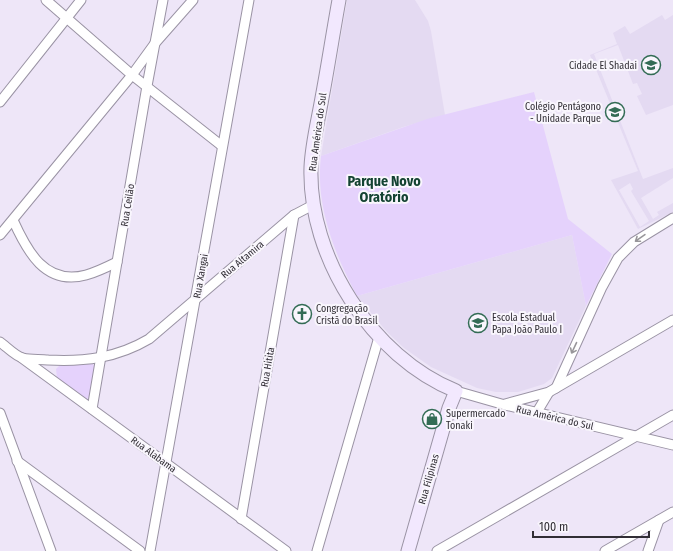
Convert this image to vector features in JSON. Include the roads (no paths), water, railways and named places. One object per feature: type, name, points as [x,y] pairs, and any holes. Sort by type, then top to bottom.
[{"type":"main road","name":"Rua América do Sul","points":[[340,0],[312,157],[313,205],[325,247],[340,282],[350,300],[380,337],[417,369],[443,386],[456,391]]},
{"type":"main road","points":[[443,386],[449,408]]},
{"type":"main road","name":"Rua Filipinas","points":[[408,551],[449,408],[456,391]]},
{"type":"street","points":[[46,0],[132,75],[222,146]]},
{"type":"street","points":[[0,102],[81,0]]},
{"type":"street","name":"Rua Ceilão","points":[[92,409],[102,357],[146,86],[156,42],[163,0]]},
{"type":"street","points":[[0,235],[132,75],[156,42],[193,0]]},
{"type":"street","name":"Rua Xangai","points":[[150,551],[249,0]]},
{"type":"street","name":"Rua Altamira","points":[[22,358],[74,361],[102,357],[127,350],[149,339],[196,297],[294,215],[313,205]]},
{"type":"street","name":"Rua Hitita","points":[[241,519],[294,215]]},
{"type":"street","points":[[537,412],[552,390],[602,287],[618,258],[634,242],[673,218]]},
{"type":"street","points":[[13,220],[25,245],[35,260],[41,266],[56,274],[66,277],[85,276],[117,262]]},
{"type":"street","points":[[505,405],[552,390],[673,320]]},
{"type":"street","points":[[317,551],[380,337]]},
{"type":"street","points":[[0,342],[22,358]]},
{"type":"street","name":"Rua Alabama","points":[[22,358],[286,551]]},
{"type":"street","name":"Rua América do Sul","points":[[456,391],[505,405],[673,445]]},
{"type":"street","points":[[0,413],[51,551]]},
{"type":"street","points":[[437,551],[673,415]]},
{"type":"street","points":[[18,461],[140,551]]},
{"type":"street","points":[[605,551],[673,512]]},
{"type":"street","points":[[648,551],[659,520]]},
{"type":"place","name":"Cidade El Shadai","points":[[651,65]]},
{"type":"place","name":"Colégio Pentágono - Unidade Parque","points":[[615,112]]},
{"type":"place","name":"Congregação Cristã do Brasil","points":[[302,314]]},
{"type":"place","name":"Escola Estadual Papa João Paulo I","points":[[478,323]]},
{"type":"place","name":"Supermercado Tonaki","points":[[432,419]]},
{"type":"district","name":"Parque Novo Oratório","points":[[384,190]]}]
